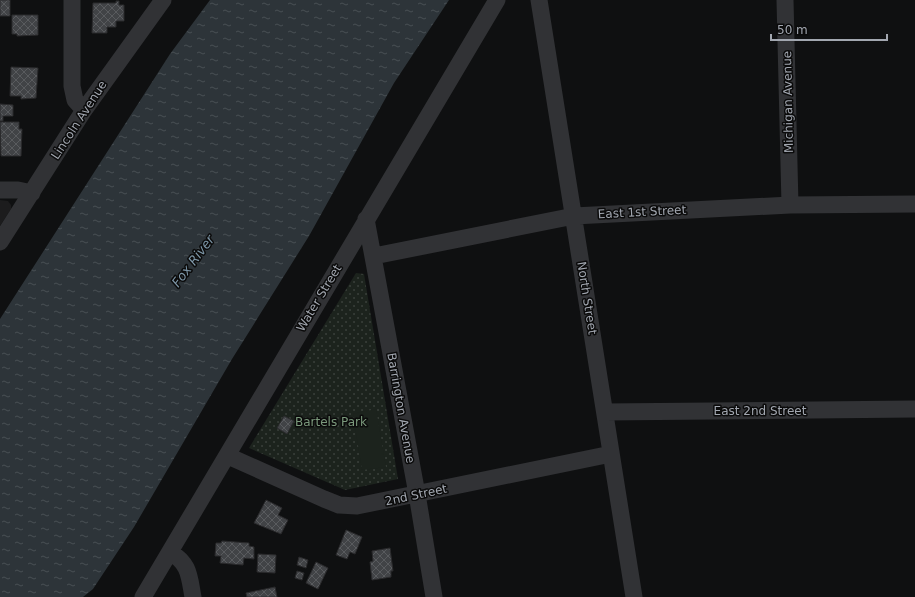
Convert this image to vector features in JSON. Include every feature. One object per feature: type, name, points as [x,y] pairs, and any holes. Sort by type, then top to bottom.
[{"type":"street","points":[[72,0],[72,86],[75,100],[84,110]]},
{"type":"street","name":"Lincoln Avenue","points":[[0,242],[84,110],[162,0]]},
{"type":"street","name":"Water Street","points":[[143,597],[497,0]]},
{"type":"street","name":"North Street","points":[[539,0],[634,597]]},
{"type":"street","name":"Michigan Avenue","points":[[785,0],[790,205]]},
{"type":"street","points":[[0,190],[18,190],[32,193]]},
{"type":"street","name":"East 1st Street","points":[[374,256],[574,216],[790,205],[915,204]]},
{"type":"street","name":"Barrington Avenue","points":[[366,219],[417,494],[434,597]]},
{"type":"street","name":"East 2nd Street","points":[[605,412],[915,409]]},
{"type":"street","name":"2nd Street","points":[[228,456],[339,505],[364,506],[611,454]]},
{"type":"street","points":[[170,552],[181,559],[186,566],[192,597]]},
{"type":"shaded area","points":[[0,200],[8,201],[11,205],[11,209],[0,226]]},
{"type":"green space","name":"Bartels Park","points":[[356,273],[364,274],[398,479],[345,490],[249,448]]},
{"type":"green space","points":[[376,409],[386,467],[362,470],[353,414]]},
{"type":"water","name":"Fox River","points":[[210,0],[449,0],[394,83],[309,236],[232,359],[134,527],[93,589],[83,597],[0,597],[0,319],[170,54]]},
{"type":"building","points":[[0,0],[10,0],[10,16],[0,16]]},
{"type":"building","points":[[116,1],[119,1],[119,5],[124,5],[124,21],[116,21],[116,27],[107,27],[107,33],[92,33],[93,3],[116,3]]},
{"type":"building","points":[[12,15],[38,15],[38,35],[17,36],[17,34],[12,34]]},
{"type":"building","points":[[11,67],[38,68],[36,98],[21,99],[21,96],[10,96]]},
{"type":"building","points":[[0,104],[13,105],[13,116],[3,116],[3,121],[0,121]]},
{"type":"building","points":[[0,122],[19,122],[19,129],[22,129],[21,156],[1,156]]},
{"type":"building","points":[[284,416],[294,421],[287,434],[277,428]]},
{"type":"building","points":[[266,500],[282,508],[278,515],[288,520],[281,534],[254,523]]},
{"type":"building","points":[[346,530],[362,537],[355,554],[350,552],[347,559],[336,555]]},
{"type":"building","points":[[222,541],[249,543],[249,546],[254,547],[254,559],[244,558],[243,565],[220,563],[221,556],[215,556],[216,543],[221,543]]},
{"type":"building","points":[[390,548],[393,571],[391,571],[391,577],[372,580],[370,562],[373,561],[372,551]]},
{"type":"building","points":[[258,554],[276,555],[275,573],[257,572]]},
{"type":"building","points":[[299,557],[308,560],[306,568],[297,565]]},
{"type":"building","points":[[316,562],[328,568],[318,589],[306,583]]},
{"type":"building","points":[[297,571],[304,573],[302,580],[295,578]]},
{"type":"building","points":[[275,587],[277,597],[247,597],[246,593]]}]
